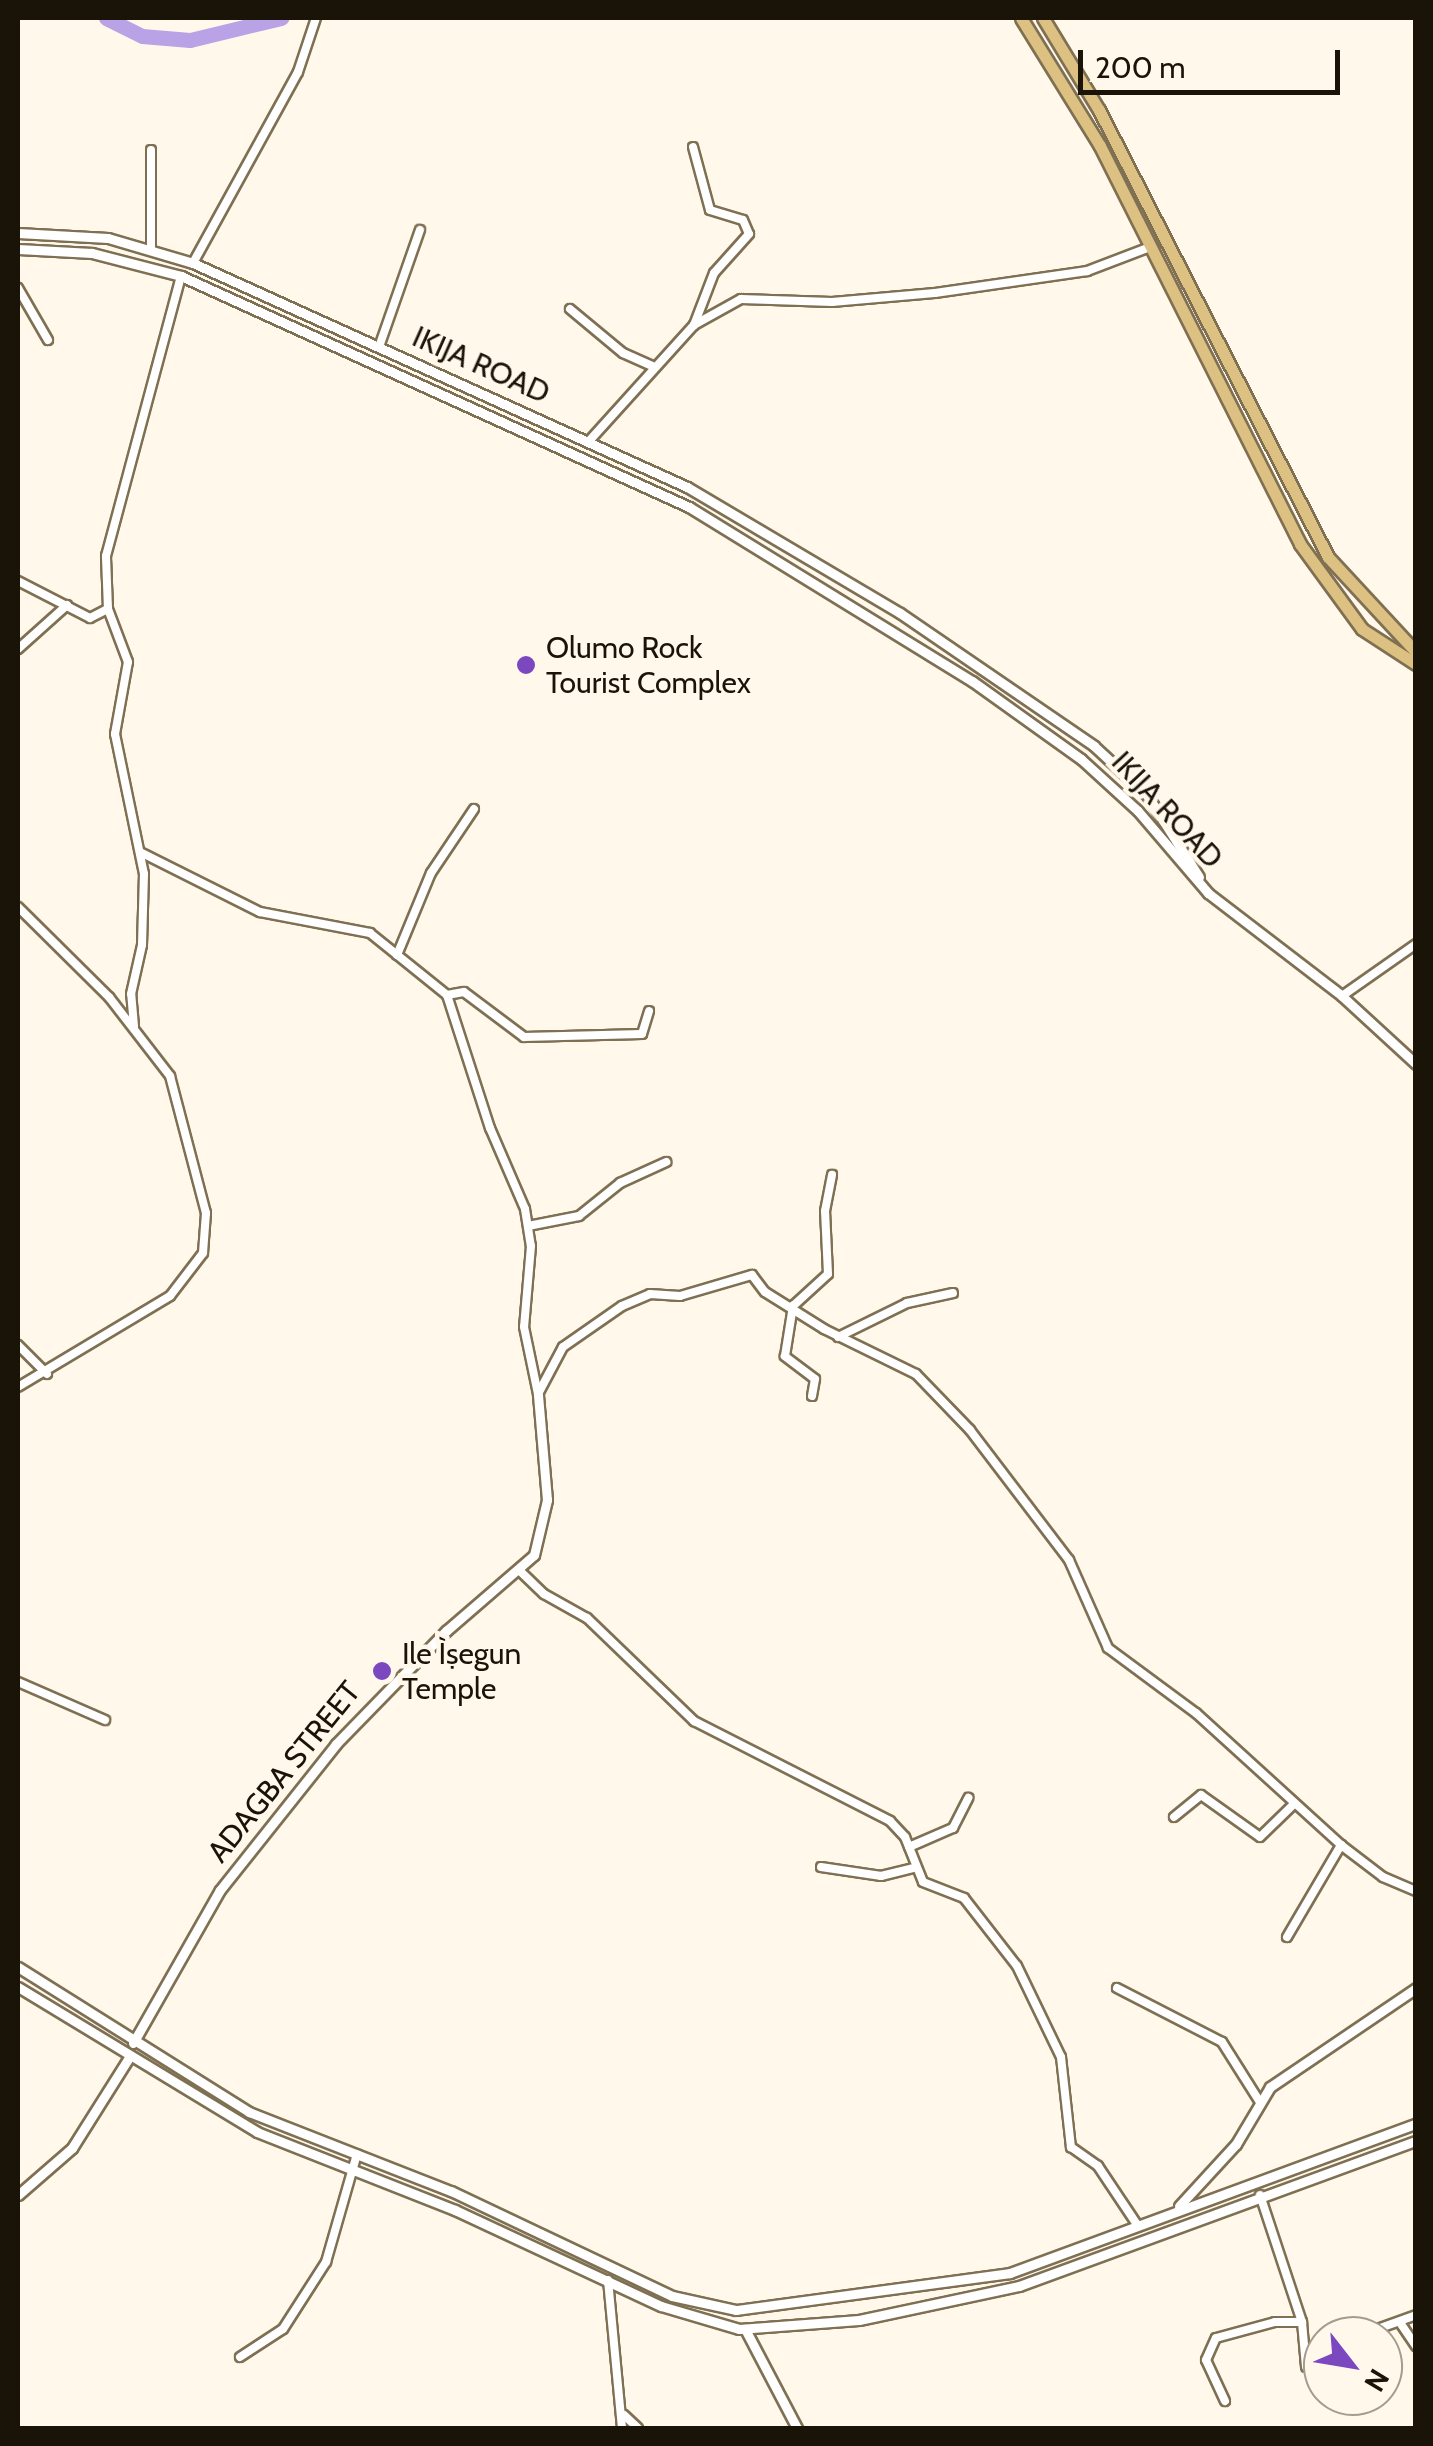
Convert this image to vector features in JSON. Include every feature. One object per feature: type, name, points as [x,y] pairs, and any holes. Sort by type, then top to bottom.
[{"type":"main road","points":[[1020,18],[1063,80],[1331,593],[1362,630],[1416,664]]},
{"type":"main road","points":[[1044,18],[1099,110],[1328,558],[1416,652]]},
{"type":"street","points":[[193,263],[298,72],[316,18]]},
{"type":"street","points":[[693,147],[710,210],[743,220],[749,234],[714,273],[694,325]]},
{"type":"street","points":[[151,150],[151,248]]},
{"type":"street","points":[[378,347],[420,230]]},
{"type":"street","name":"IKIJA ROAD","points":[[18,233],[108,238],[193,263],[687,487],[900,613],[1094,746],[1172,825],[1208,893]]},
{"type":"street","points":[[590,440],[652,366],[694,325],[741,299],[832,302],[935,293],[1087,272],[1150,248]]},
{"type":"street","name":"IKIJA ROAD","points":[[18,249],[92,253],[182,276],[690,506],[972,681],[1082,758],[1138,811],[1208,893]]},
{"type":"street","points":[[134,1026],[142,853],[115,734],[127,650],[108,610],[108,544],[182,276]]},
{"type":"street","points":[[18,288],[48,340]]},
{"type":"street","points":[[570,309],[623,353],[652,366]]},
{"type":"street","points":[[18,581],[90,618],[108,610]]},
{"type":"street","points":[[18,649],[68,606]]},
{"type":"street","points":[[397,955],[431,872],[474,809]]},
{"type":"street","points":[[142,853],[234,902],[370,933],[447,995],[528,1226],[524,1327],[546,1456],[544,1531],[520,1571],[587,1618],[694,1721],[748,1753],[870,1808],[909,1847],[913,1868],[923,1882],[964,1898],[1017,1966],[1061,2057],[1071,2147],[1094,2161],[1136,2223]]},
{"type":"street","points":[[1208,893],[1342,996],[1416,1064]]},
{"type":"street","points":[[18,907],[79,964],[134,1026],[170,1076],[190,1138],[206,1213],[203,1252],[170,1296],[47,1374],[18,1386]]},
{"type":"street","points":[[1342,996],[1416,944]]},
{"type":"street","points":[[447,995],[464,992],[524,1038],[642,1034],[649,1010]]},
{"type":"street","points":[[528,1226],[579,1216],[620,1184],[666,1162]]},
{"type":"street","points":[[812,1396],[815,1379],[785,1356],[793,1306],[828,1274],[825,1212],[832,1175]]},
{"type":"street","points":[[538,1394],[563,1346],[650,1294],[680,1296],[750,1274],[765,1292],[838,1337],[916,1374],[970,1430],[1069,1560],[1108,1648],[1196,1713],[1293,1805],[1341,1844],[1383,1877],[1416,1891]]},
{"type":"street","points":[[838,1337],[907,1303],[953,1293]]},
{"type":"street","points":[[18,1345],[47,1374]]},
{"type":"street","name":"ADAGBA STREET","points":[[133,2042],[220,1890],[336,1744],[446,1631],[520,1571]]},
{"type":"street","points":[[18,1682],[104,1720]]},
{"type":"street","points":[[1174,1818],[1201,1795],[1260,1837],[1293,1805]]},
{"type":"street","points":[[909,1847],[952,1828],[968,1798]]},
{"type":"street","points":[[1287,1937],[1341,1844]]},
{"type":"street","points":[[821,1867],[881,1876],[913,1868]]},
{"type":"street","points":[[18,1967],[248,2112],[357,2154],[686,2300],[759,2311],[1010,2273],[1179,2206],[1416,2124]]},
{"type":"street","points":[[18,1987],[128,2059],[256,2132],[688,2317],[745,2328],[859,2320],[1019,2286],[1416,2141]]},
{"type":"street","points":[[1117,1988],[1222,2042],[1260,2102]]},
{"type":"street","points":[[1179,2206],[1236,2144],[1279,2078],[1416,1988]]},
{"type":"street","points":[[18,2196],[72,2148],[128,2059]]},
{"type":"street","points":[[240,2356],[283,2329],[314,2283],[355,2172],[357,2154]]},
{"type":"street","points":[[1260,2195],[1303,2333]]},
{"type":"street","points":[[1102,2239],[1109,2252]]},
{"type":"street","points":[[608,2280],[610,2347],[624,2415],[622,2428]]},
{"type":"street","points":[[1225,2402],[1206,2360],[1207,2346],[1275,2322],[1302,2322]]},
{"type":"street","points":[[745,2328],[797,2428]]},
{"type":"street","points":[[624,2415],[638,2428]]},
{"type":"waterway","points":[[106,18],[142,36],[190,40],[281,18]]},
{"type":"place","name":"Olumo Rock Tourist Complex","points":[[526,665]]},
{"type":"place","name":"Ile Ìṣegun Temple","points":[[382,1671]]}]
